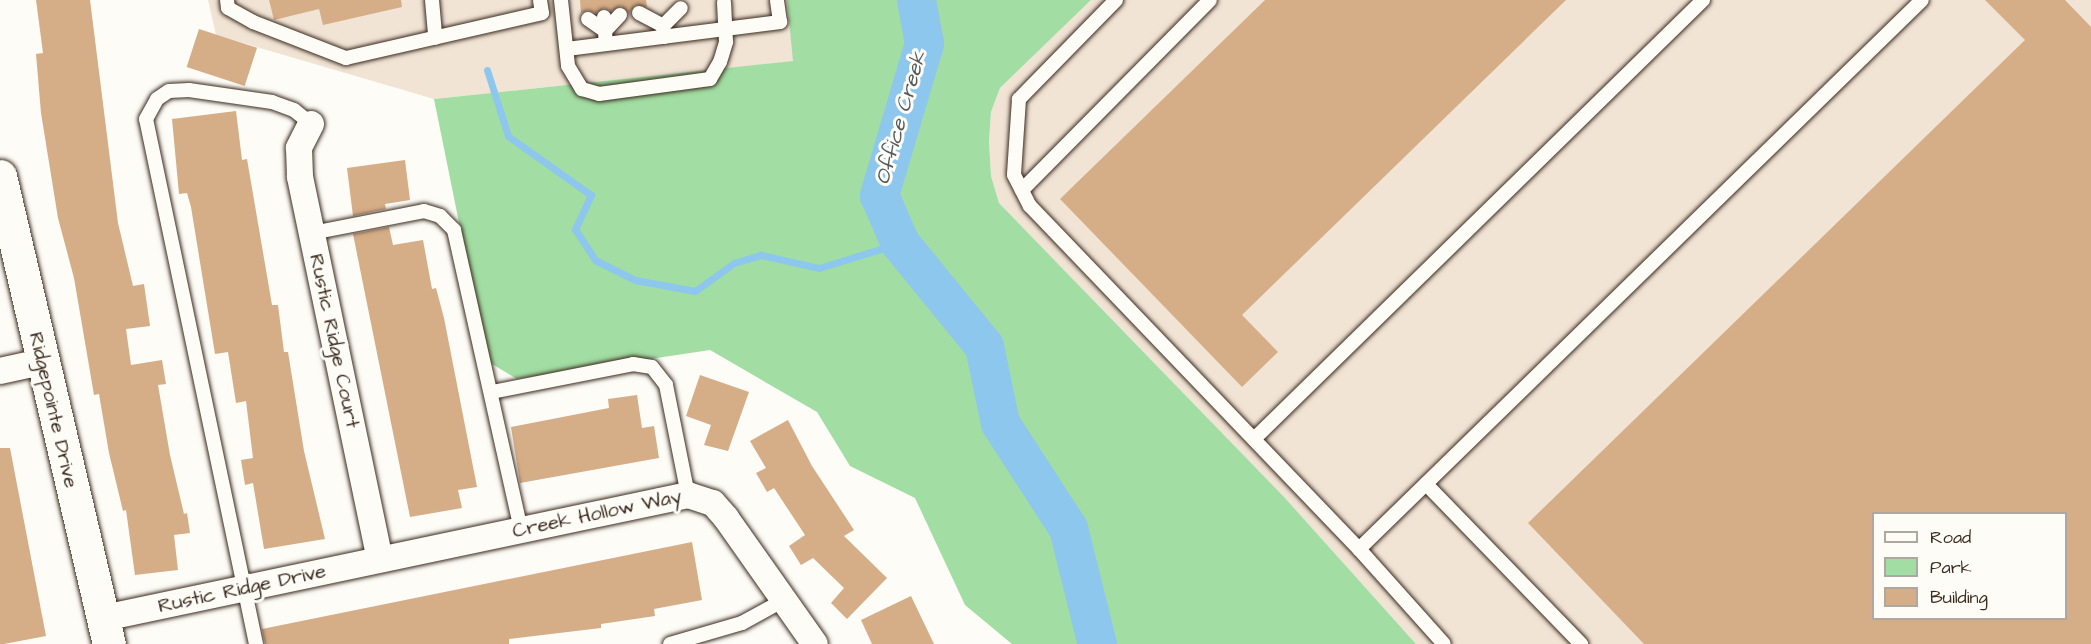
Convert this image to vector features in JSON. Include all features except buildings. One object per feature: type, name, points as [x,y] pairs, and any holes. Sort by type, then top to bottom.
[{"type":"street","name":"Rustic Ridge Court","points":[[311,124],[299,148],[300,177],[380,559]]},
{"type":"street","name":"Ridgepointe Drive","points":[[0,176],[41,362],[106,631]]},
{"type":"street","points":[[0,371],[41,362]]},
{"type":"street","name":"Creek Hollow Way","points":[[380,559],[688,495],[700,496],[720,510],[782,601],[815,644]]},
{"type":"street","name":"Rustic Ridge Drive","points":[[106,631],[243,590],[380,559]]},
{"type":"lane","points":[[227,0],[228,8],[253,22],[346,58],[542,13],[540,0]]},
{"type":"lane","points":[[432,0],[435,38]]},
{"type":"lane","points":[[561,0],[568,66],[582,89],[599,94],[710,79],[720,62],[727,29],[724,2]]},
{"type":"lane","points":[[588,19],[605,30],[664,32],[727,29],[780,22],[777,0]]},
{"type":"lane","points":[[1116,0],[1019,99],[1014,175],[1030,206],[1359,549],[1444,644]]},
{"type":"lane","points":[[1022,190],[1210,0]]},
{"type":"lane","points":[[1254,439],[1702,0]]},
{"type":"lane","points":[[1359,549],[1922,0]]},
{"type":"lane","points":[[664,32],[674,9]]},
{"type":"lane","points":[[645,12],[664,32]]},
{"type":"lane","points":[[567,49],[605,30],[620,15]]},
{"type":"lane","points":[[256,644],[146,119],[157,99],[169,92],[189,90],[272,102],[294,110],[311,124]]},
{"type":"lane","points":[[312,233],[398,214],[423,212],[448,220],[454,230],[521,530]]},
{"type":"lane","points":[[492,392],[633,364],[652,367],[666,385],[688,495]]},
{"type":"lane","points":[[1426,484],[1581,644]]},
{"type":"lane","points":[[670,644],[742,623],[782,601]]},
{"type":"shaded area","points":[[208,0],[787,0],[794,61],[434,99],[216,35]]},
{"type":"shaded area","points":[[1091,0],[2091,0],[2091,644],[1416,644],[1285,498],[999,203],[991,176],[989,141],[991,112],[1000,88]]},
{"type":"green space","points":[[787,0],[1091,0],[1000,88],[991,112],[989,141],[991,176],[999,203],[1285,498],[1416,644],[1012,644],[965,605],[915,498],[850,466],[817,412],[710,350],[517,379],[487,361],[434,99],[793,61]]},
{"type":"waterway","name":"Office Creek","points":[[916,0],[924,43],[879,195],[900,243],[984,346],[1000,423],[1068,528],[1097,644]]},
{"type":"waterway","points":[[487,70],[508,136],[591,195],[575,229],[595,260],[635,280],[695,291],[734,263],[761,255],[819,268],[900,243]]}]
